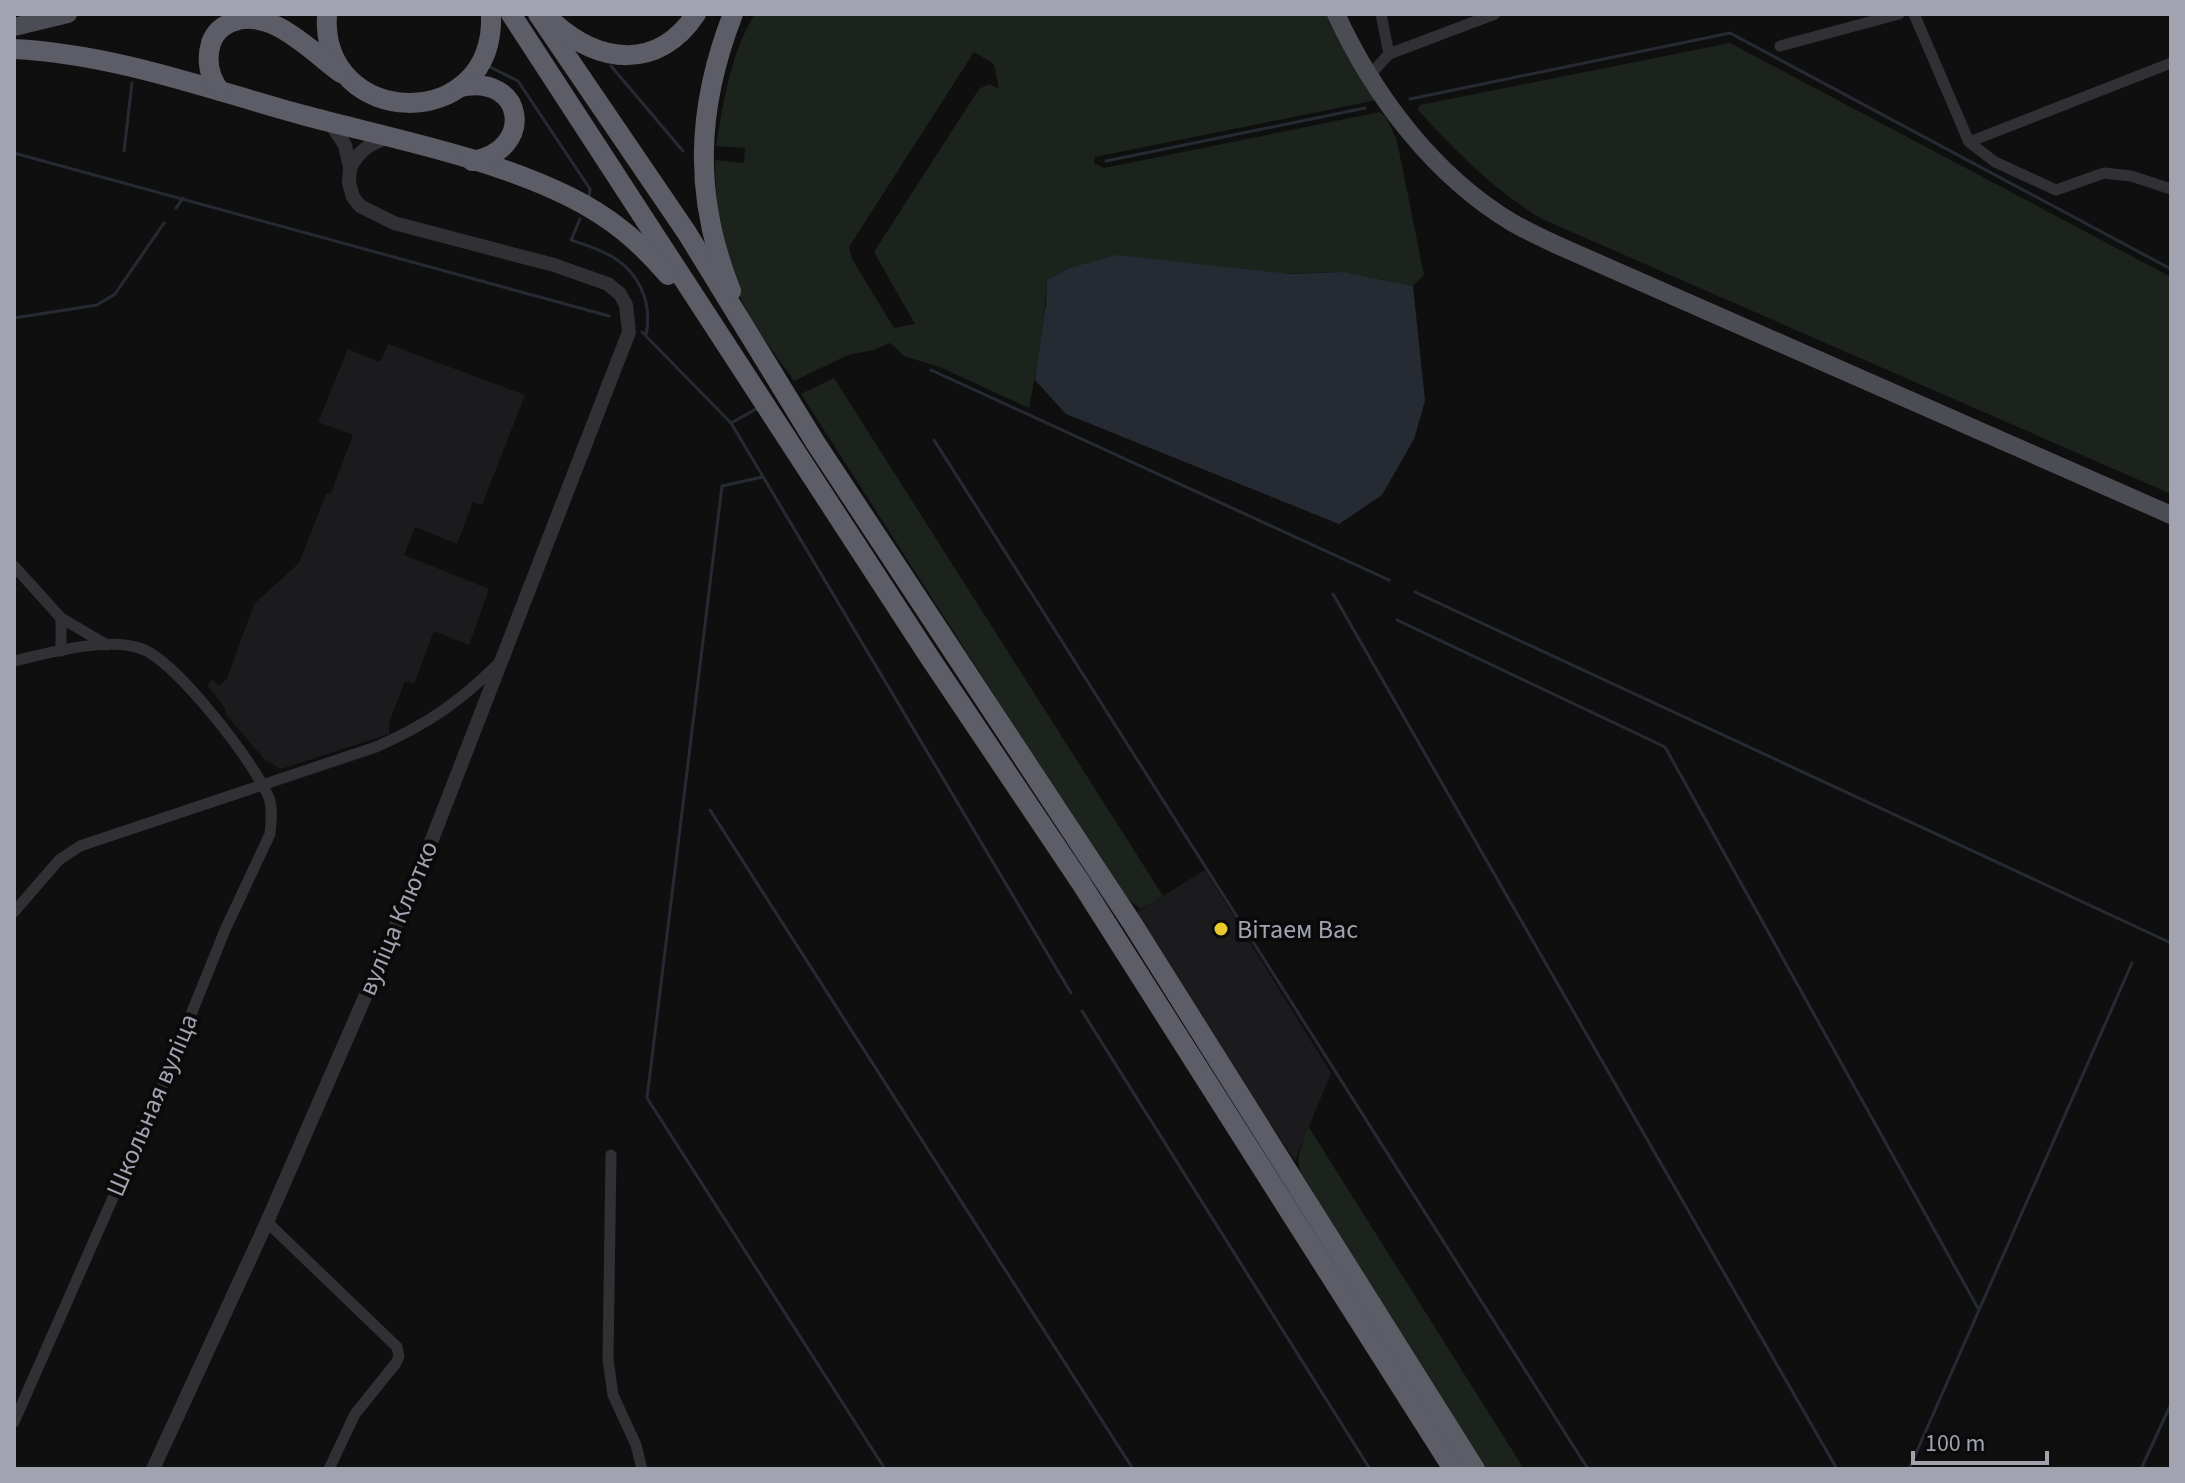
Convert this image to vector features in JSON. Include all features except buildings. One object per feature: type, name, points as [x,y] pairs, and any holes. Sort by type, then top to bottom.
[{"type":"highway","points":[[327,14],[328,39],[333,55],[346,76]]},
{"type":"highway","points":[[220,91],[210,71],[209,55],[213,37],[223,26],[250,18],[279,27],[382,98],[397,102],[438,100],[471,77],[483,56],[491,14]]},
{"type":"highway","points":[[511,14],[713,327],[1081,883],[1453,1469]]},
{"type":"highway","points":[[541,14],[581,44],[596,50],[632,54],[660,49],[673,42],[696,14]]},
{"type":"highway","points":[[541,14],[687,233],[847,492],[1140,936],[1475,1469]]},
{"type":"highway","points":[[733,14],[717,55],[706,103],[703,160],[711,225],[727,279],[751,340]]},
{"type":"highway","points":[[14,49],[86,56],[395,138],[534,181],[568,196],[628,232],[713,327]]},
{"type":"highway","points":[[460,87],[474,84],[496,88],[504,94],[514,113],[512,136],[504,147],[486,159],[472,161]]},
{"type":"main road","points":[[14,27],[68,14]]},
{"type":"main road","points":[[1336,14],[1369,76],[1421,144],[1482,202],[1513,223],[1614,271],[2171,515]]},
{"type":"street","points":[[1381,14],[1389,54]]},
{"type":"street","points":[[1369,76],[1389,54],[1495,14]]},
{"type":"street","points":[[1780,46],[1899,14]]},
{"type":"street","points":[[1914,14],[1969,142],[1995,162],[2056,190],[2104,173],[2131,176],[2171,189]]},
{"type":"street","points":[[1969,142],[2171,63]]},
{"type":"street","name":"вуліца Клютко","points":[[153,1469],[267,1222],[419,873],[629,332],[626,305],[620,294],[608,284],[564,268],[394,223],[360,206],[353,197],[349,183],[350,168],[345,145],[329,121]]},
{"type":"street","points":[[350,168],[366,147],[383,139],[395,138]]},
{"type":"street","points":[[14,566],[61,618],[107,645]]},
{"type":"street","points":[[61,618],[61,651]]},
{"type":"street","points":[[14,661],[107,645],[143,649],[185,682],[263,785]]},
{"type":"street","points":[[14,912],[59,860],[80,846],[376,747],[440,715],[502,661]]},
{"type":"street","name":"Школьная вуліца","points":[[14,1422],[161,1089],[225,930],[270,834],[270,802],[263,785]]},
{"type":"street","points":[[611,1155],[608,1359],[613,1395],[636,1445],[642,1469]]},
{"type":"street","points":[[267,1222],[397,1347],[399,1356],[396,1363],[355,1414],[329,1469]]},
{"type":"shaded area","points":[[755,14],[1327,14],[1377,100],[1095,157],[1094,163],[1104,168],[1380,112],[1386,117],[1397,141],[1424,275],[1413,286],[1344,272],[1047,280],[1042,339],[1029,408],[942,368],[904,356],[890,343],[848,355],[794,381],[743,304],[729,270],[718,215],[715,160],[744,163],[745,148],[716,146],[729,78],[746,29]],"holes":[[[974,52],[994,64],[999,89],[989,84],[979,89],[874,252],[915,324],[894,328],[852,259],[849,247]]]},
{"type":"shaded area","points":[[1730,43],[2171,277],[2171,494],[1542,219],[1476,169],[1418,110],[1420,105]]},
{"type":"shaded area","points":[[1117,255],[1290,274],[1344,272],[1413,286],[1425,401],[1414,439],[1382,495],[1339,524],[1066,414],[1035,380],[1047,280],[1070,268]]},
{"type":"shaded area","points":[[388,344],[525,395],[482,505],[473,502],[457,544],[415,527],[404,555],[489,589],[469,645],[434,631],[414,684],[405,681],[389,723],[389,734],[281,769],[265,760],[226,715],[225,708],[207,685],[213,679],[219,686],[227,679],[254,604],[299,563],[326,494],[331,493],[353,435],[318,422],[348,349],[380,362]]},
{"type":"shaded area","points":[[834,378],[1163,896],[1141,909],[1124,897],[801,394]]},
{"type":"shaded area","points":[[1205,870],[1331,1073],[1295,1161],[1132,915]]},
{"type":"shaded area","points":[[1308,1126],[1524,1469],[1482,1469],[1300,1171],[1298,1158]]},
{"type":"waterway","points":[[1410,99],[1730,33],[2171,269]]},
{"type":"waterway","points":[[611,66],[683,151]]},
{"type":"waterway","points":[[490,67],[518,81],[590,189],[589,199]]},
{"type":"waterway","points":[[124,151],[132,83]]},
{"type":"waterway","points":[[1106,161],[1365,108]]},
{"type":"waterway","points":[[14,153],[609,316]]},
{"type":"waterway","points":[[176,208],[183,198]]},
{"type":"waterway","points":[[580,219],[571,240],[618,260],[641,288],[647,311],[646,335]]},
{"type":"waterway","points":[[14,318],[97,305],[115,294],[164,223]]},
{"type":"waterway","points":[[642,332],[731,423],[1071,993]]},
{"type":"waterway","points":[[931,370],[1389,580]]},
{"type":"waterway","points":[[731,423],[758,408]]},
{"type":"waterway","points":[[934,440],[1588,1469]]},
{"type":"waterway","points":[[762,477],[722,486],[647,1098],[885,1469]]},
{"type":"waterway","points":[[1415,592],[2171,943]]},
{"type":"waterway","points":[[1333,594],[1837,1469]]},
{"type":"waterway","points":[[1397,620],[1665,747],[1979,1310]]},
{"type":"waterway","points":[[710,810],[1133,1469]]},
{"type":"waterway","points":[[1909,1469],[2132,963]]},
{"type":"waterway","points":[[1082,1011],[1370,1469]]},
{"type":"waterway","points":[[2141,1469],[2171,1404]]},
{"type":"place","name":"Вітаем Вас","points":[[1221,929]]}]
